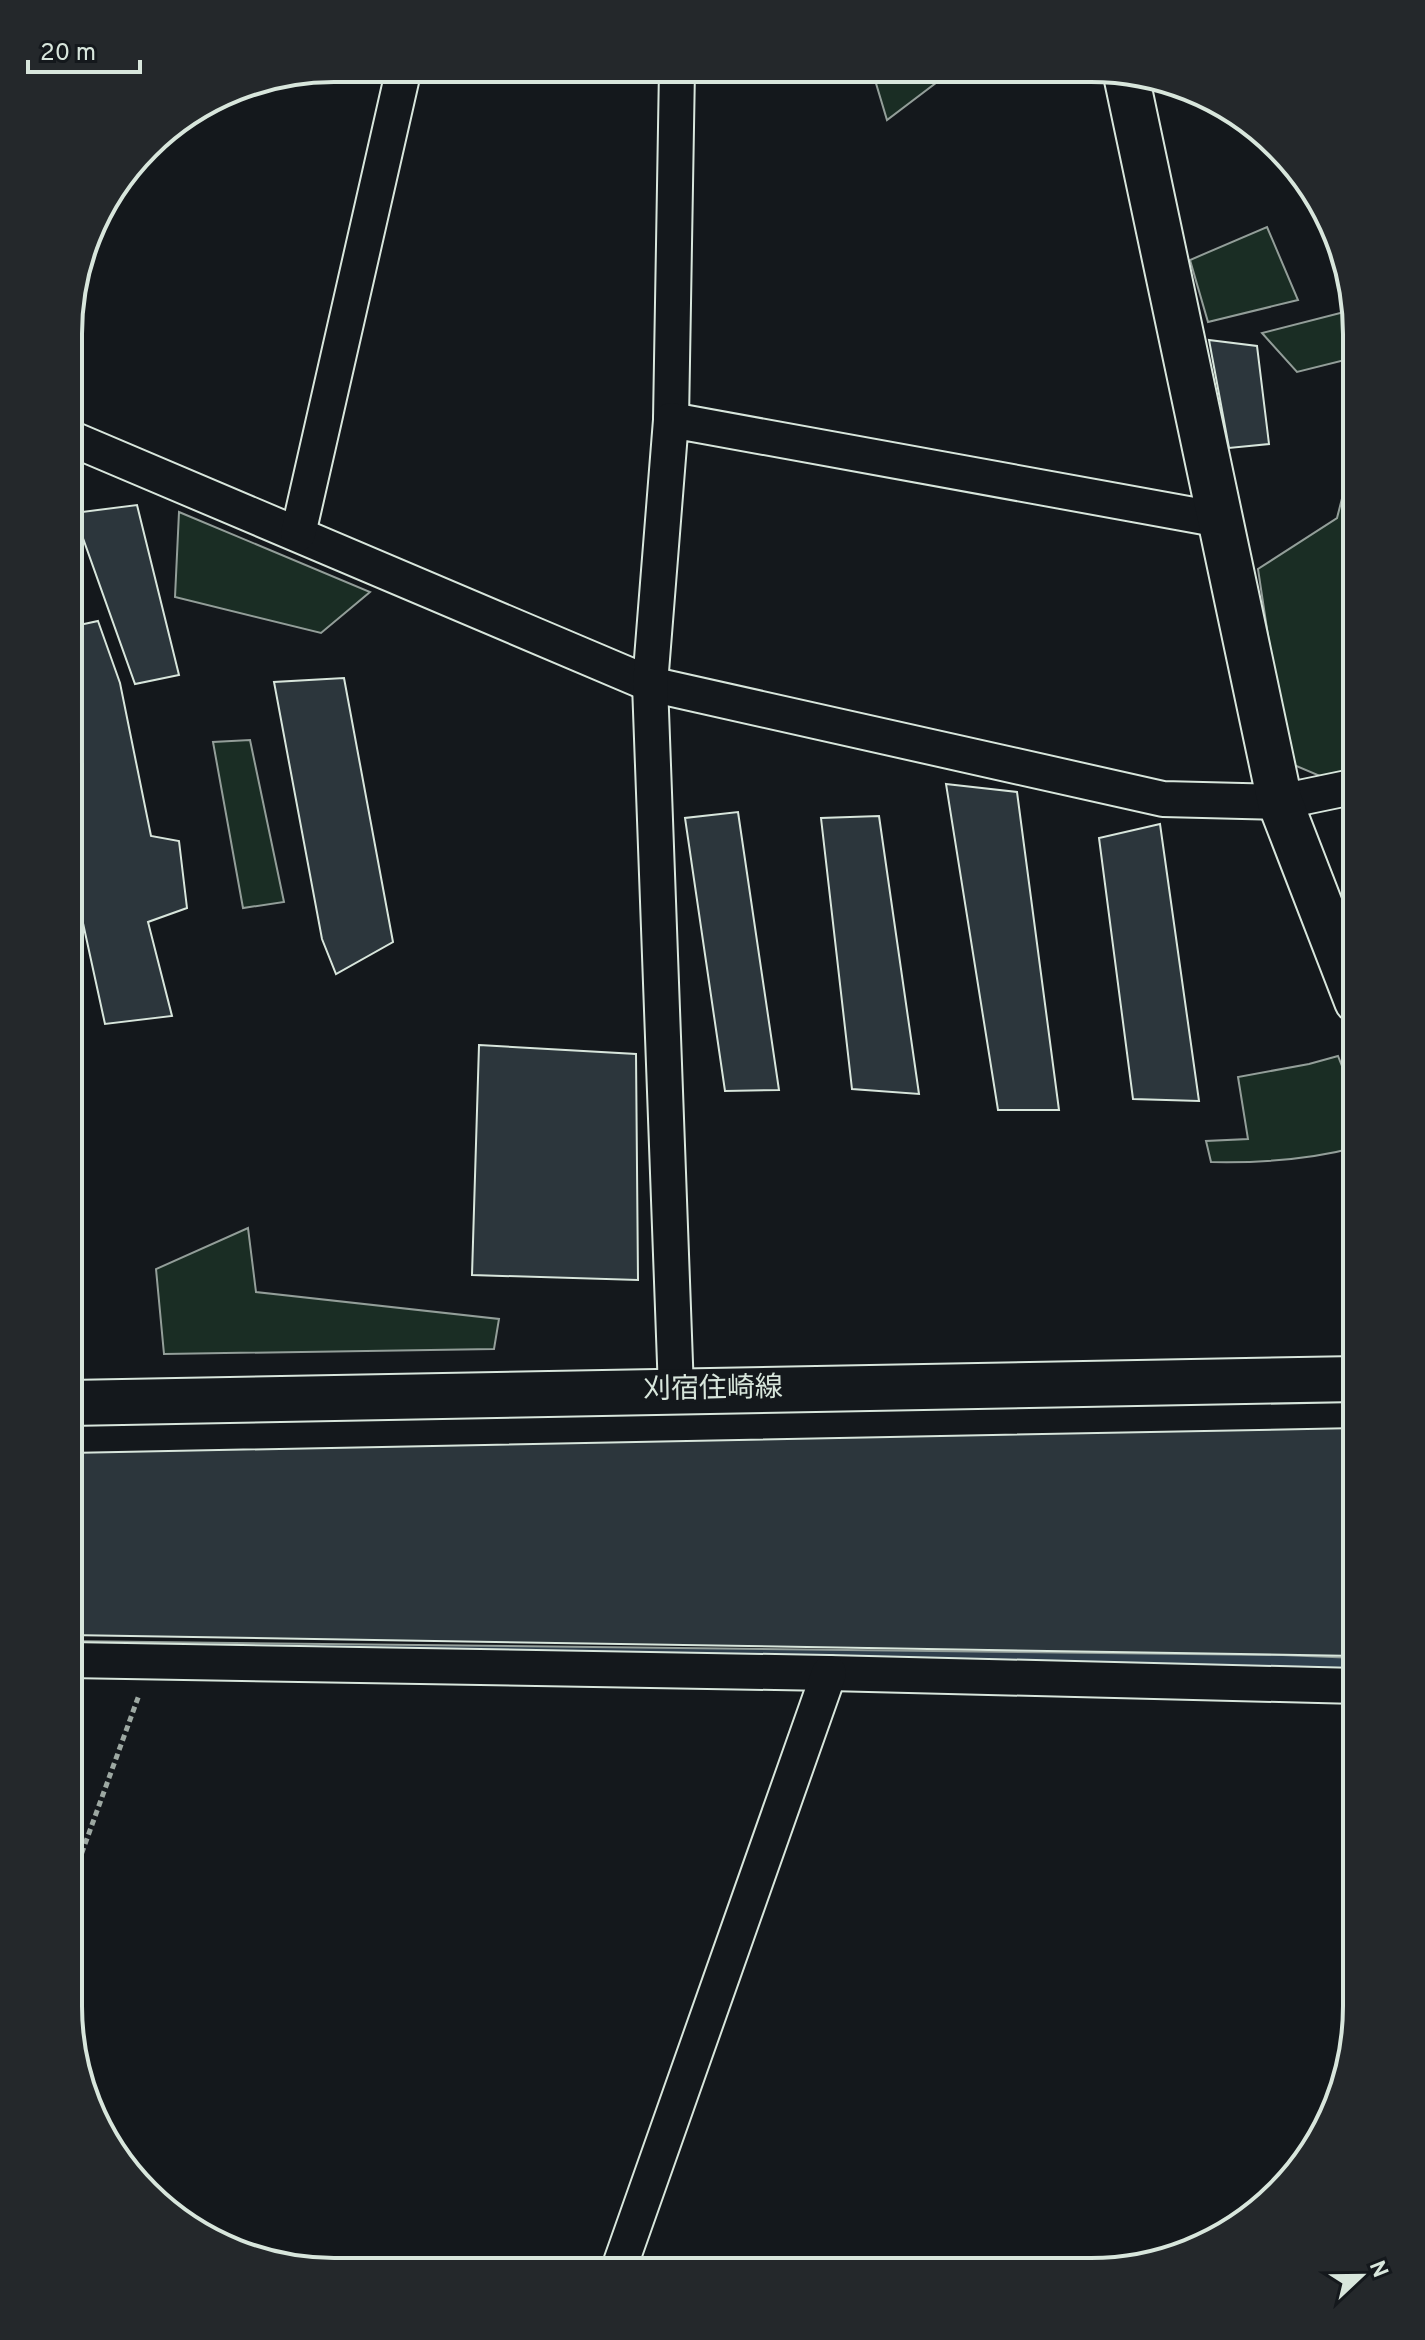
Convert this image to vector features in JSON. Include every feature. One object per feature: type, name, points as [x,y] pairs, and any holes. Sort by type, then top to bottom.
[{"type":"main road","points":[[1128,85],[1280,802],[1343,964]]},
{"type":"main road","name":"刈宿住崎線","points":[[82,1403],[1342,1379]]},
{"type":"street","points":[[298,534],[401,83]]},
{"type":"street","points":[[676,1390],[650,684],[671,420],[677,83]]},
{"type":"street","points":[[671,420],[1221,520]]},
{"type":"street","points":[[82,443],[650,684],[1163,799],[1280,802],[1343,789]]},
{"type":"street","points":[[82,1660],[1342,1686]]},
{"type":"street","points":[[623,2258],[829,1673]]},
{"type":"path","points":[[82,1852],[152,1660]]},
{"type":"green space","points":[[876,82],[937,82],[887,120]]},
{"type":"green space","points":[[1267,227],[1298,300],[1208,322],[1190,260]]},
{"type":"green space","points":[[1342,313],[1343,361],[1297,372],[1262,333]]},
{"type":"green space","points":[[1343,495],[1343,775],[1327,779],[1287,762],[1258,569],[1337,518]]},
{"type":"green space","points":[[179,512],[370,592],[321,633],[175,597]]},
{"type":"green space","points":[[250,740],[284,902],[243,908],[213,742]]},
{"type":"green space","points":[[1338,1056],[1343,1068],[1343,1150],[1284,1160],[1211,1162],[1206,1141],[1248,1139],[1238,1077]]},
{"type":"green space","points":[[248,1228],[256,1292],[499,1319],[494,1349],[164,1354],[156,1269]]},
{"type":"water","points":[[82,1641],[1282,1655],[1342,1657],[1342,1681],[82,1655]]},
{"type":"building","points":[[1209,340],[1257,346],[1269,444],[1229,448]]},
{"type":"building","points":[[137,505],[179,675],[135,684],[82,535],[82,512]]},
{"type":"building","points":[[98,621],[120,683],[151,836],[179,841],[187,908],[148,922],[172,1016],[105,1024],[82,919],[82,624]]},
{"type":"building","points":[[344,678],[393,942],[336,974],[322,939],[274,682]]},
{"type":"building","points":[[946,784],[1017,792],[1059,1110],[998,1110]]},
{"type":"building","points":[[738,812],[779,1090],[725,1091],[685,818]]},
{"type":"building","points":[[879,816],[919,1094],[852,1089],[821,818]]},
{"type":"building","points":[[1160,824],[1199,1101],[1133,1099],[1099,838]]},
{"type":"building","points":[[479,1045],[636,1054],[638,1280],[472,1275]]},
{"type":"building","points":[[1342,1428],[1342,1656],[82,1635],[82,1453]]}]
